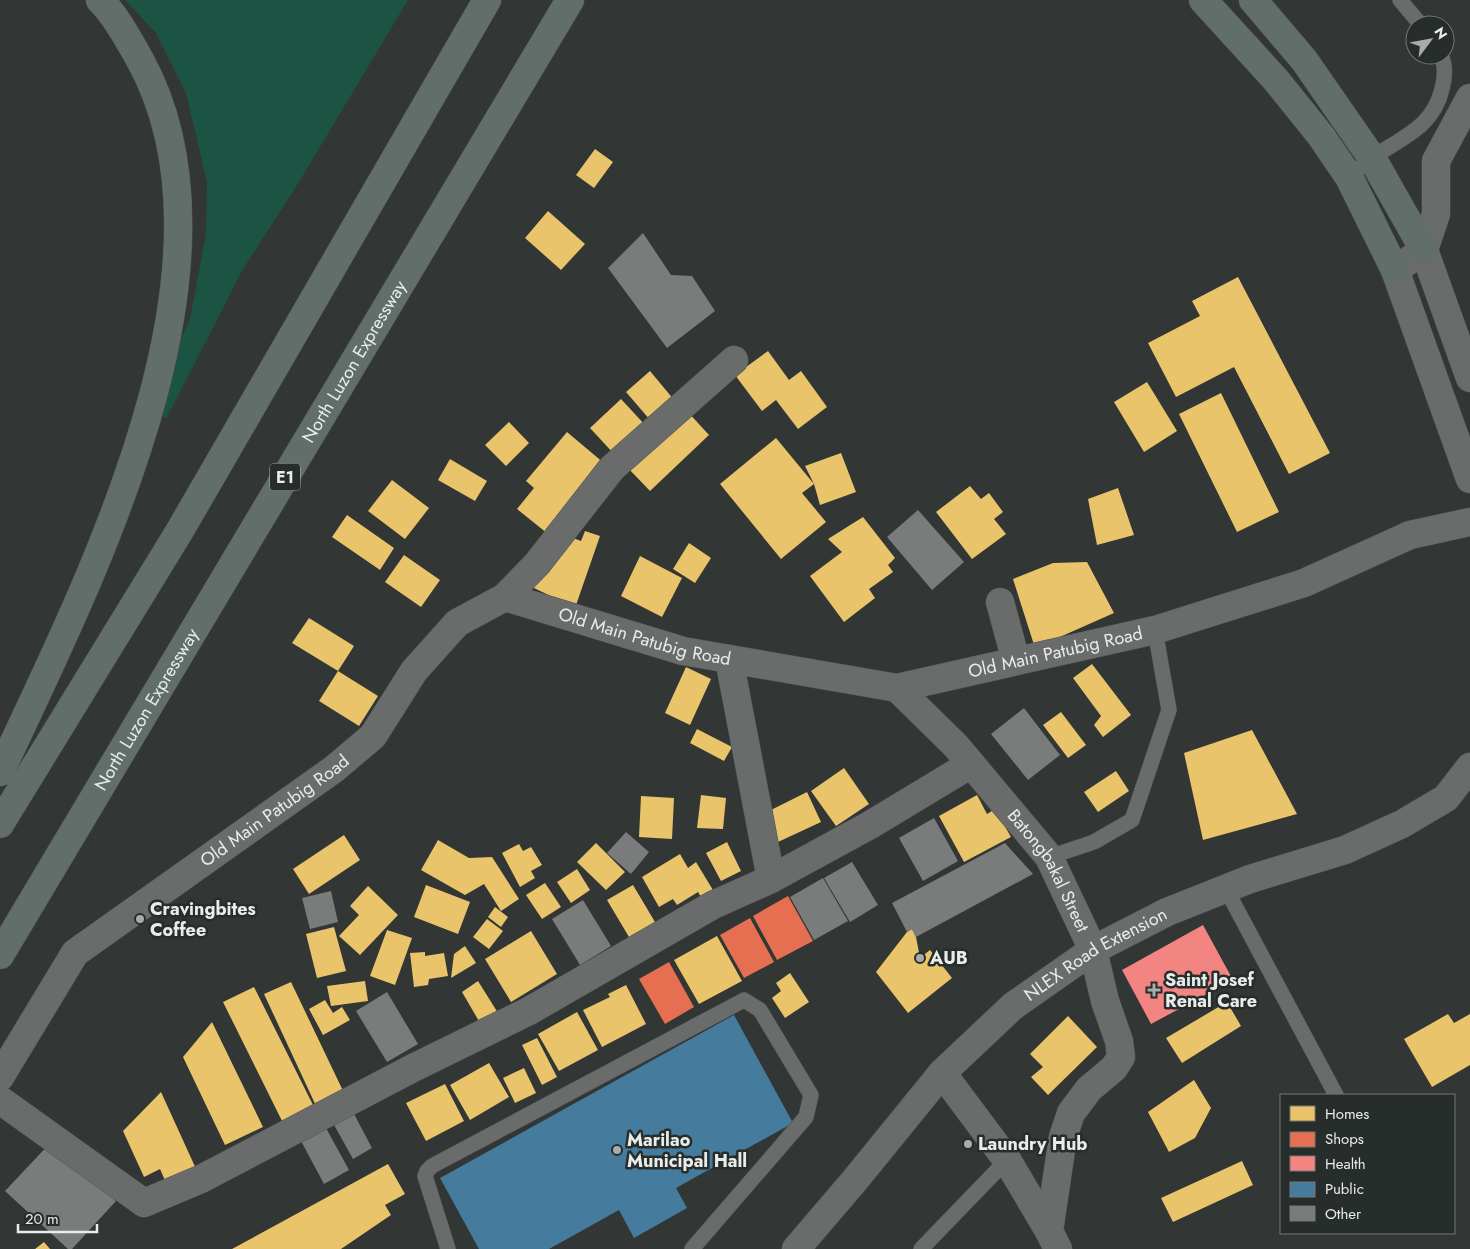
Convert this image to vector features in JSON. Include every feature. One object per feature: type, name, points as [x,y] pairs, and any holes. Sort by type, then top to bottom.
[{"type":"highway","points":[[0,772],[89,578],[127,477],[151,404],[168,336],[174,294],[178,257],[177,182],[173,153],[163,114],[149,76],[127,37],[100,0]]},
{"type":"highway","points":[[0,824],[179,532],[487,0]]},
{"type":"highway","name":"North Luzon Expressway","points":[[0,955],[570,0]]},
{"type":"highway","points":[[1203,0],[1276,80],[1321,136],[1349,177],[1395,270]]},
{"type":"highway","points":[[1253,0],[1304,60],[1372,158],[1424,250]]},
{"type":"street","points":[[1470,98],[1436,161],[1436,214],[1424,250],[1395,270],[1470,479]]},
{"type":"street","points":[[1424,250],[1470,378]]},
{"type":"street","points":[[505,597],[537,564],[612,468],[734,360]]},
{"type":"street","name":"Old Main Patubig Road","points":[[0,1077],[75,953],[334,769],[373,736],[414,671],[457,623],[505,597],[683,651],[897,688],[1154,630],[1304,583],[1410,535],[1470,522]]},
{"type":"street","points":[[1000,602],[1016,661]]},
{"type":"street","points":[[729,659],[771,879]]},
{"type":"street","name":"Batongbakal Street","points":[[897,688],[971,764],[1049,857],[1093,950],[1105,1001],[1119,1041],[1121,1057],[1114,1068],[1089,1089],[1070,1113],[1063,1137],[1054,1240]]},
{"type":"street","points":[[0,1100],[144,1204],[201,1179],[412,1068],[529,1011],[713,905],[771,879],[870,825],[971,764]]},
{"type":"street","name":"NLEX Road Extension","points":[[796,1249],[942,1073],[1013,1006],[1093,950],[1167,912],[1250,880],[1345,850],[1402,824],[1446,798],[1470,767]]},
{"type":"street","points":[[942,1073],[1007,1160],[1054,1240]]},
{"type":"lane","points":[[1400,0],[1413,15]]},
{"type":"lane","points":[[1349,177],[1372,158],[1416,130],[1428,118],[1439,101],[1445,78],[1443,65]]},
{"type":"lane","points":[[1049,857],[1094,842],[1132,820],[1169,710],[1154,630]]},
{"type":"lane","points":[[1226,889],[1335,1094]]},
{"type":"lane","points":[[448,1249],[426,1176],[427,1171],[432,1166],[744,1000],[760,1010],[811,1095],[806,1117],[692,1249]]},
{"type":"lane","points":[[921,1249],[1007,1160]]},
{"type":"green space","points":[[125,0],[408,0],[299,182],[243,269],[166,419],[151,404],[190,319],[206,234],[207,182],[186,93],[156,33]]},
{"type":"building: Homes","points":[[595,149],[613,162],[594,188],[576,175]]},
{"type":"building: Homes","points":[[548,211],[585,244],[561,270],[525,238]]},
{"type":"building: Homes","points":[[1238,277],[1330,453],[1289,474],[1234,367],[1176,397],[1148,343],[1200,316],[1192,301]]},
{"type":"building: Homes","points":[[768,351],[789,380],[801,371],[827,407],[798,429],[776,400],[762,411],[735,375]]},
{"type":"building: Homes","points":[[650,371],[675,401],[651,421],[626,392]]},
{"type":"building: Homes","points":[[1147,382],[1177,431],[1144,452],[1114,402]]},
{"type":"building: Homes","points":[[1221,393],[1279,512],[1237,532],[1179,414]]},
{"type":"building: Homes","points":[[621,399],[646,426],[615,455],[590,428]]},
{"type":"building: Homes","points":[[687,411],[709,435],[650,491],[627,467]]},
{"type":"building: Homes","points":[[509,422],[529,443],[506,466],[485,445]]},
{"type":"building: Homes","points":[[567,432],[605,464],[548,534],[517,509],[534,488],[526,481]]},
{"type":"building: Homes","points":[[776,438],[814,484],[802,493],[826,522],[781,559],[720,484]]},
{"type":"building: Homes","points":[[841,453],[856,492],[820,505],[814,484],[805,466]]},
{"type":"building: Homes","points":[[450,459],[487,481],[475,501],[438,480]]},
{"type":"building: Homes","points":[[392,480],[429,508],[405,539],[368,511]]},
{"type":"building: Homes","points":[[970,486],[981,499],[989,493],[1003,512],[994,519],[1006,534],[972,559],[936,512]]},
{"type":"building: Homes","points":[[1118,488],[1134,535],[1097,545],[1088,499]]},
{"type":"building: Homes","points":[[347,515],[394,548],[380,570],[332,537]]},
{"type":"building: Homes","points":[[863,517],[895,558],[888,565],[893,572],[869,589],[875,598],[844,622],[810,576],[842,552],[828,539]]},
{"type":"building: Homes","points":[[585,531],[600,536],[575,608],[530,586],[565,535],[581,541]]},
{"type":"building: Homes","points":[[689,543],[711,558],[695,583],[673,569]]},
{"type":"building: Homes","points":[[404,555],[440,580],[421,607],[385,582]]},
{"type":"building: Homes","points":[[640,556],[682,578],[662,617],[621,596]]},
{"type":"building: Homes","points":[[1087,562],[1114,613],[1035,648],[1013,579],[1053,563]]},
{"type":"building: Homes","points":[[309,618],[354,646],[338,671],[292,643]]},
{"type":"building: Homes","points":[[1092,664],[1131,715],[1103,737],[1094,725],[1101,716],[1073,678]]},
{"type":"building: Homes","points":[[686,667],[711,679],[690,725],[665,713]]},
{"type":"building: Homes","points":[[338,671],[378,696],[359,726],[319,701]]},
{"type":"building: Homes","points":[[1061,712],[1086,745],[1068,758],[1043,725]]},
{"type":"building: Homes","points":[[697,729],[732,747],[724,761],[690,743]]},
{"type":"building: Homes","points":[[1252,730],[1297,814],[1203,840],[1184,753]]},
{"type":"building: Homes","points":[[844,768],[869,804],[836,826],[811,791]]},
{"type":"building: Homes","points":[[1116,771],[1129,791],[1098,812],[1084,792]]},
{"type":"building: Homes","points":[[807,792],[821,822],[778,842],[765,813]]},
{"type":"building: Homes","points":[[701,795],[726,798],[723,829],[697,828]]},
{"type":"building: Homes","points":[[977,795],[987,814],[995,809],[1011,837],[964,862],[939,816]]},
{"type":"building: Homes","points":[[641,796],[674,798],[672,839],[639,837]]},
{"type":"building: Homes","points":[[344,835],[360,860],[309,894],[293,869]]},
{"type":"building: Homes","points":[[438,840],[469,858],[492,857],[519,899],[501,911],[484,884],[465,895],[421,870]]},
{"type":"building: Homes","points":[[727,842],[741,871],[721,881],[706,853]]},
{"type":"building: Homes","points":[[596,843],[625,872],[606,890],[577,862]]},
{"type":"building: Homes","points":[[519,844],[523,851],[531,847],[542,865],[531,871],[535,878],[520,887],[502,853]]},
{"type":"building: Homes","points":[[680,854],[688,868],[696,862],[716,895],[704,902],[698,892],[677,905],[673,899],[659,907],[642,877]]},
{"type":"building: Homes","points":[[577,869],[590,890],[571,903],[557,882]]},
{"type":"building: Homes","points":[[545,883],[561,907],[542,919],[526,895]]},
{"type":"building: Homes","points":[[426,885],[470,902],[458,934],[414,917]]},
{"type":"building: Homes","points":[[633,885],[655,922],[629,937],[607,900]]},
{"type":"building: Homes","points":[[368,886],[398,915],[360,955],[339,936],[359,915],[350,906]]},
{"type":"building: Homes","points":[[495,907],[508,917],[501,927],[488,917]]},
{"type":"building: Homes","points":[[487,919],[503,931],[489,949],[473,937]]},
{"type":"building: Homes","points":[[334,927],[346,971],[317,978],[306,934]]},
{"type":"building: Homes","points":[[912,929],[916,937],[920,958],[930,950],[952,978],[908,1013],[876,972],[907,932]]},
{"type":"building: Homes","points":[[387,930],[412,938],[395,985],[370,976]]},
{"type":"building: Homes","points":[[531,931],[557,974],[511,1002],[485,959]]},
{"type":"building: Homes","points":[[717,936],[742,981],[699,1004],[674,960]]},
{"type":"building: Homes","points":[[465,946],[476,963],[451,978],[454,954]]},
{"type":"building: Homes","points":[[425,952],[425,956],[444,953],[448,976],[429,979],[428,985],[414,987],[410,953]]},
{"type":"building: Homes","points":[[790,973],[809,1002],[785,1018],[772,998],[781,991],[776,983]]},
{"type":"building: Homes","points":[[365,981],[368,1001],[331,1006],[327,986]]},
{"type":"building: Homes","points":[[478,981],[498,1013],[480,1023],[462,992]]},
{"type":"building: Homes","points":[[291,982],[345,1095],[317,1108],[264,994]]},
{"type":"building: Homes","points":[[626,985],[646,1024],[602,1047],[583,1010],[610,997],[608,994]]},
{"type":"building: Homes","points":[[254,987],[316,1111],[285,1127],[223,1002]]},
{"type":"building: Homes","points":[[325,1000],[333,1013],[342,1007],[350,1020],[323,1035],[309,1009]]},
{"type":"building: Homes","points":[[1227,1002],[1241,1026],[1182,1063],[1166,1038]]},
{"type":"building: Homes","points":[[577,1012],[598,1050],[559,1071],[538,1034]]},
{"type":"building: Homes","points":[[1448,1014],[1454,1023],[1470,1014],[1470,1065],[1432,1087],[1404,1039]]},
{"type":"building: Homes","points":[[1068,1016],[1097,1047],[1048,1095],[1031,1077],[1043,1067],[1030,1054]]},
{"type":"building: Homes","points":[[212,1022],[263,1127],[225,1145],[183,1057]]},
{"type":"building: Homes","points":[[537,1038],[557,1077],[542,1085],[522,1045]]},
{"type":"building: Homes","points":[[489,1063],[509,1097],[470,1120],[450,1085]]},
{"type":"building: Homes","points":[[524,1068],[536,1093],[515,1103],[503,1078]]},
{"type":"building: Homes","points":[[1194,1080],[1211,1108],[1195,1138],[1169,1152],[1148,1112]]},
{"type":"building: Homes","points":[[445,1084],[464,1121],[426,1141],[406,1103]]},
{"type":"building: Homes","points":[[161,1092],[197,1171],[167,1185],[160,1169],[144,1177],[123,1131]]},
{"type":"building: Homes","points":[[1242,1161],[1253,1185],[1173,1222],[1161,1198]]},
{"type":"building: Homes","points":[[388,1164],[405,1194],[385,1205],[391,1215],[341,1249],[232,1249]]},
{"type":"building: Homes","points":[[44,1242],[50,1249],[35,1249]]},
{"type":"building: Shops","points":[[788,896],[813,941],[777,960],[753,916]]},
{"type":"building: Shops","points":[[750,918],[774,962],[744,978],[720,935]]},
{"type":"building: Shops","points":[[669,962],[694,1007],[665,1024],[639,979]]},
{"type":"building: Health","points":[[1203,925],[1233,980],[1151,1024],[1122,970]]},
{"type":"building: Public","name":"Marilao Municipal Hall","points":[[734,1015],[793,1123],[676,1188],[687,1208],[634,1238],[619,1210],[549,1249],[479,1249],[440,1178]]},
{"type":"building: Other","points":[[643,233],[671,275],[692,276],[715,311],[667,348],[608,268]]},
{"type":"building: Other","points":[[918,510],[964,562],[932,590],[887,537]]},
{"type":"building: Other","points":[[1024,708],[1060,755],[1028,780],[991,734]]},
{"type":"building: Other","points":[[934,818],[958,861],[923,881],[899,838]]},
{"type":"building: Other","points":[[626,832],[649,852],[631,874],[607,853]]},
{"type":"building: Other","points":[[1005,843],[1033,874],[916,937],[912,929],[907,932],[892,903]]},
{"type":"building: Other","points":[[852,862],[878,905],[850,922],[824,878]]},
{"type":"building: Other","points":[[823,878],[848,921],[814,940],[790,897]]},
{"type":"building: Other","points":[[331,891],[338,922],[310,929],[302,898]]},
{"type":"building: Other","points":[[583,900],[611,946],[580,965],[552,919]]},
{"type":"building: Other","points":[[387,992],[418,1044],[387,1062],[356,1011]]},
{"type":"building: Other","points":[[353,1112],[372,1148],[353,1159],[333,1123]]},
{"type":"building: Other","points":[[326,1128],[349,1170],[324,1184],[301,1141]]},
{"type":"building: Other","points":[[52,1141],[116,1201],[72,1249],[68,1249],[5,1191]]},
{"type":"place","name":"Cravingbites Coffee","points":[[140,919]]},
{"type":"place","name":"AUB","points":[[920,958]]},
{"type":"place","name":"Saint Josef Renal Care","points":[[1154,990]]},
{"type":"place","name":"Laundry Hub","points":[[968,1144]]},
{"type":"place","name":"Marilao Municipal Hall","points":[[617,1150]]}]
